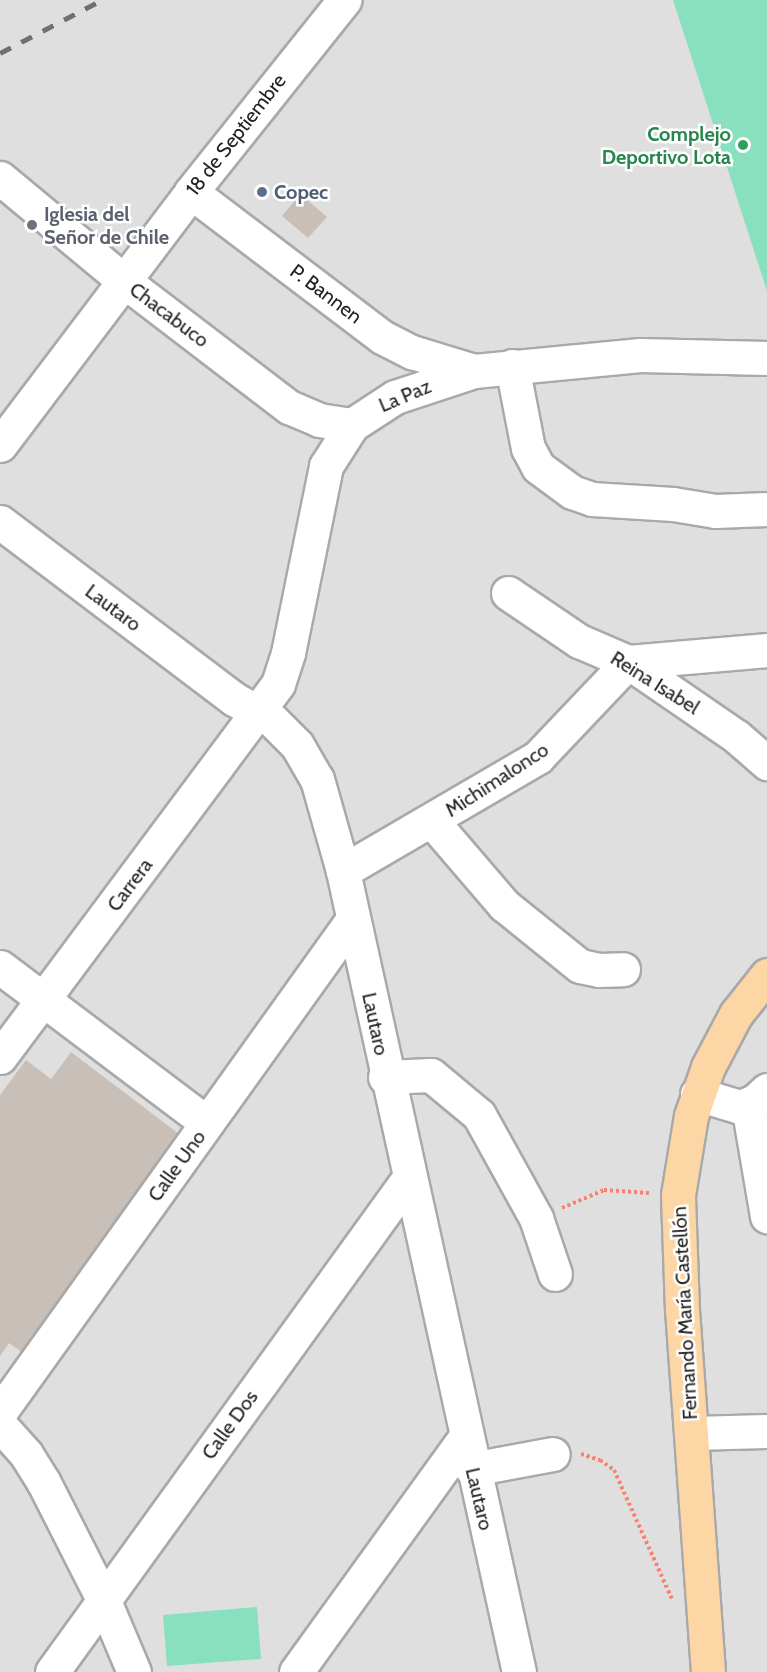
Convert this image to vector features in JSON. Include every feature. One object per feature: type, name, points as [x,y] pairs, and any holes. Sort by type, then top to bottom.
[{"type":"main road","name":"Fernando María Castellón","points":[[708,1672],[682,1311],[678,1195],[697,1094],[735,1014],[767,975]]},
{"type":"street","name":"18 de Septiembre","points":[[0,445],[191,192],[344,0]]},
{"type":"street","name":"Chacabuco","points":[[0,178],[124,281],[290,407],[319,420],[352,425]]},
{"type":"street","name":"P. Bannen","points":[[191,192],[382,337],[412,352],[474,371]]},
{"type":"street","points":[[382,337],[402,364],[402,386],[395,397]]},
{"type":"street","name":"La Paz","points":[[260,713],[278,684],[286,661],[326,466],[352,425],[395,397],[474,371],[640,354],[767,358]]},
{"type":"street","points":[[512,366],[523,433],[546,474],[572,492],[592,499],[673,504],[715,512],[767,509]]},
{"type":"street","name":"Lautaro","points":[[0,522],[234,699],[260,713],[284,730],[312,770],[343,871],[385,1077],[519,1672]]},
{"type":"street","name":"Reina Isabel","points":[[508,592],[579,641],[628,662],[738,737],[767,763]]},
{"type":"street","points":[[628,662],[767,650]]},
{"type":"street","name":"Michimalonco","points":[[343,871],[538,758],[628,662]]},
{"type":"street","name":"Carrera","points":[[0,1057],[260,713]]},
{"type":"street","points":[[432,821],[504,904],[580,966],[598,970],[623,969]]},
{"type":"street","name":"Calle Uno","points":[[0,1412],[353,920]]},
{"type":"street","points":[[0,967],[207,1123]]},
{"type":"street","points":[[385,1077],[431,1075],[455,1091],[479,1115],[536,1218],[555,1274]]},
{"type":"street","points":[[697,1094],[732,1106],[757,1098],[767,1216]]},
{"type":"street","name":"Calle Dos","points":[[52,1672],[409,1178]]},
{"type":"street","points":[[0,1425],[26,1454],[43,1481],[104,1600],[134,1672]]},
{"type":"street","points":[[692,1433],[767,1431]]},
{"type":"street","points":[[296,1672],[469,1453],[554,1454]]},
{"type":"path","points":[[536,1218],[604,1190],[678,1195]]},
{"type":"path","points":[[554,1454],[588,1454],[614,1470],[674,1604]]},
{"type":"shaded area","points":[[0,0],[767,0],[767,1672],[0,1672]]},
{"type":"green space","name":"Complejo Deportivo Lota","points":[[673,0],[767,0],[767,291]]},
{"type":"green space","points":[[257,1607],[261,1659],[167,1666],[163,1615]]},
{"type":"building","points":[[300,194],[327,217],[308,238],[282,216]]},
{"type":"building","points":[[71,1052],[183,1137],[23,1353],[9,1343],[0,1356],[0,1095],[26,1060],[51,1079]]},
{"type":"railway","points":[[0,53],[102,0]]},
{"type":"place","name":"Complejo Deportivo Lota","points":[[743,145]]},
{"type":"place","name":"Copec","points":[[262,192]]},
{"type":"place","name":"Iglesia del Señor de Chile","points":[[32,225]]}]
